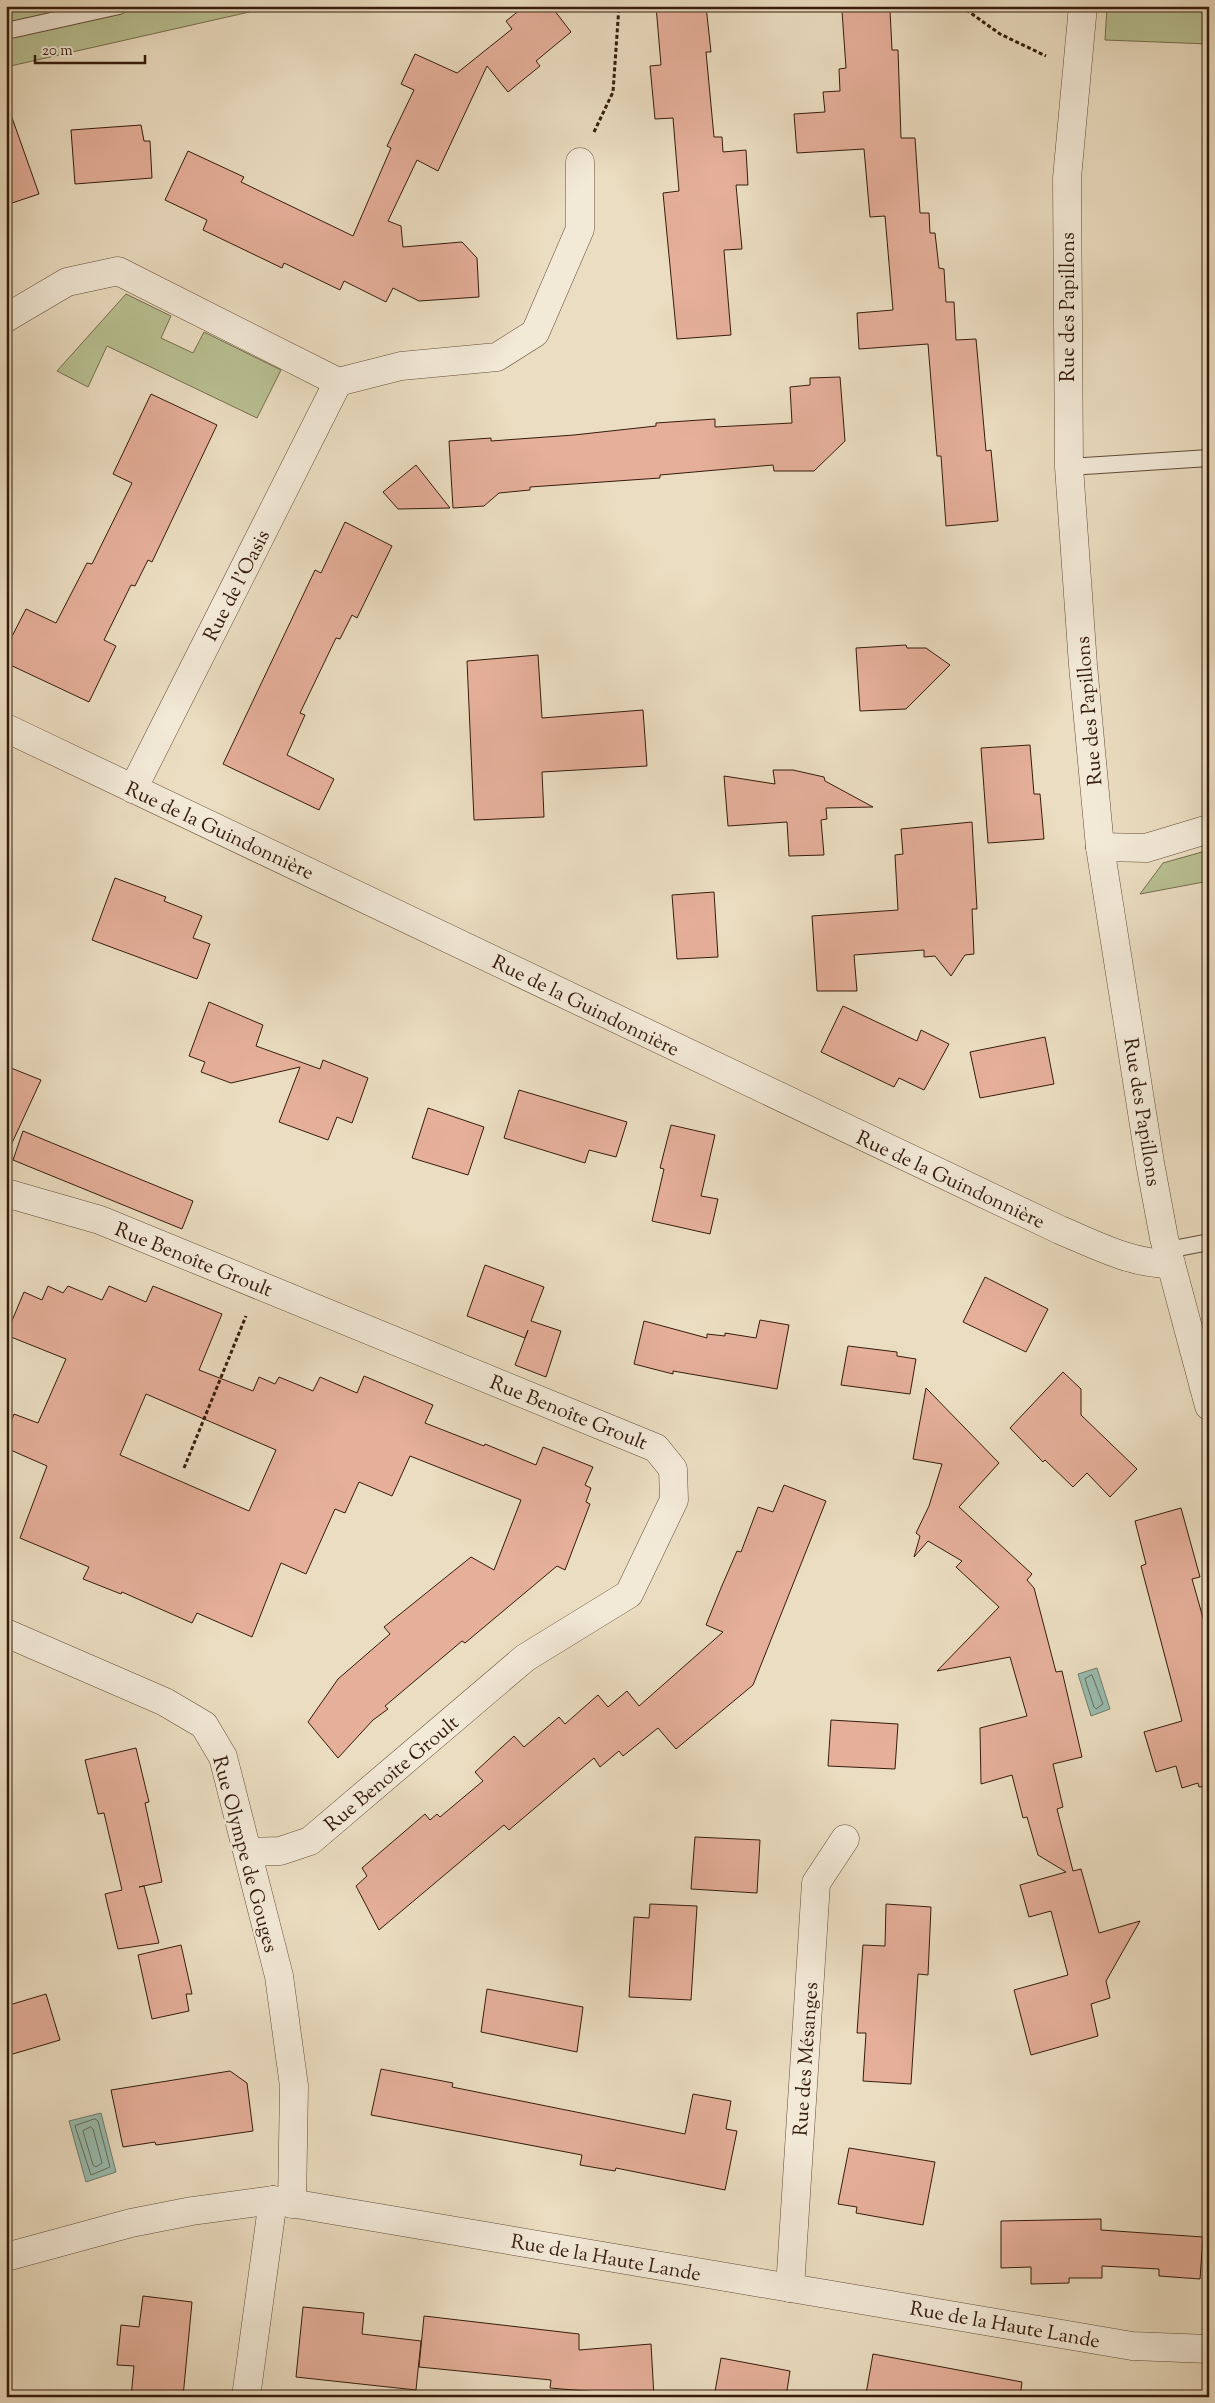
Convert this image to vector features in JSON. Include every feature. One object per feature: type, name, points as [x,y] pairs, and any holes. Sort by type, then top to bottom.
[{"type":"street","name":"Rue des Papillons","points":[[1083,6],[1067,178],[1069,467],[1083,665],[1100,847],[1150,1163],[1169,1257],[1209,1406]]},
{"type":"street","points":[[6,318],[68,282],[118,271],[338,382],[401,366],[496,357],[535,333],[580,229],[580,162]]},
{"type":"street","name":"Rue de l'Oasis","points":[[134,789],[338,382]]},
{"type":"street","name":"Rue de la Guindonnière","points":[[6,728],[1060,1230],[1131,1259],[1150,1264],[1169,1257]]},
{"type":"street","points":[[1100,847],[1146,848],[1209,829]]},
{"type":"street","name":"Rue Benoîte Groult","points":[[6,1193],[100,1220],[656,1448],[673,1470],[674,1500],[629,1594],[525,1658],[310,1841],[280,1851],[248,1852]]},
{"type":"street","name":"Rue Olympe de Gouges","points":[[6,1633],[165,1702],[204,1725],[222,1757],[279,1976],[294,2086],[283,2202],[246,2397]]},
{"type":"street","name":"Rue des Mésanges","points":[[790,2288],[816,1883],[846,1839]]},
{"type":"street","name":"Rue de la Haute Lande","points":[[6,2258],[131,2222],[192,2211],[283,2202],[1132,2346],[1209,2349]]},
{"type":"lane","points":[[6,31],[119,6]]},
{"type":"lane","points":[[1069,467],[1209,458]]},
{"type":"lane","points":[[1169,1257],[1209,1242]]},
{"type":"path","points":[[580,162],[613,92],[619,6]]},
{"type":"path","points":[[961,6],[1000,34],[1046,56],[1079,62]]},
{"type":"path","points":[[184,1468],[259,1286]]},
{"type":"shaded area","points":[[6,6],[276,6],[6,67]]},
{"type":"shaded area","points":[[1107,6],[1209,6],[1209,44],[1105,40]]},
{"type":"shaded area","points":[[126,294],[171,316],[161,338],[193,353],[204,332],[281,370],[257,418],[107,346],[88,387],[57,371]]},
{"type":"shaded area","points":[[1209,850],[1209,881],[1140,894],[1163,863]]},
{"type":"water","points":[[1097,1668],[1110,1709],[1091,1716],[1078,1674]]},
{"type":"water","points":[[101,2113],[116,2172],[86,2182],[69,2121]]},
{"type":"building","points":[[525,6],[551,6],[571,32],[536,61],[540,66],[508,92],[487,66],[438,171],[417,160],[388,221],[401,226],[403,247],[462,242],[477,258],[479,297],[419,301],[393,288],[386,302],[344,281],[340,290],[284,263],[282,268],[203,230],[207,220],[165,200],[188,151],[244,177],[241,182],[353,236],[391,148],[387,146],[414,90],[401,84],[415,54],[457,73],[512,29],[506,21]]},
{"type":"building","points":[[656,6],[706,6],[711,52],[706,52],[714,137],[722,137],[723,152],[746,150],[748,185],[736,185],[742,249],[724,250],[731,335],[677,339],[663,193],[679,191],[673,118],[655,119],[650,66],[661,65]]},
{"type":"building","points":[[890,10],[892,50],[898,50],[901,138],[915,138],[920,213],[929,213],[930,233],[935,233],[939,268],[944,269],[946,302],[954,302],[956,340],[976,339],[986,451],[991,450],[998,521],[946,526],[941,456],[937,456],[928,344],[859,349],[857,313],[893,310],[885,216],[870,217],[864,149],[797,153],[794,114],[825,112],[823,92],[840,91],[839,69],[846,68],[842,11]]},
{"type":"building","points":[[10,112],[39,194],[6,205],[6,113]]},
{"type":"building","points":[[141,125],[144,141],[150,141],[152,178],[75,184],[71,130]]},
{"type":"building","points":[[840,377],[845,441],[814,471],[774,471],[773,465],[660,475],[660,478],[530,487],[530,490],[499,493],[484,506],[453,508],[449,441],[491,438],[491,441],[574,435],[656,426],[656,423],[715,419],[715,427],[792,423],[790,387],[810,385],[810,378]]},
{"type":"building","points":[[151,394],[217,425],[152,562],[148,560],[135,586],[131,585],[104,640],[116,646],[89,702],[6,663],[6,648],[26,609],[56,623],[87,563],[92,564],[132,483],[113,474]]},
{"type":"building","points":[[416,465],[450,508],[398,509],[383,492]]},
{"type":"building","points":[[345,522],[392,546],[357,618],[352,615],[340,639],[336,638],[300,713],[305,715],[287,755],[334,779],[319,810],[223,764],[315,570],[321,573]]},
{"type":"building","points":[[906,645],[907,648],[926,648],[950,665],[906,709],[860,711],[856,648]]},
{"type":"building","points":[[538,655],[542,718],[643,710],[647,766],[542,772],[544,817],[474,820],[467,661]]},
{"type":"building","points":[[1030,745],[1034,794],[1040,794],[1044,839],[988,843],[981,748]]},
{"type":"building","points":[[773,770],[793,770],[824,777],[825,781],[873,807],[826,808],[827,819],[821,820],[824,855],[789,856],[787,822],[728,826],[724,776],[775,784]]},
{"type":"building","points":[[972,822],[977,909],[972,909],[974,954],[965,955],[951,976],[935,956],[924,957],[924,950],[854,955],[857,991],[817,991],[812,916],[898,910],[895,855],[903,854],[901,829]]},
{"type":"building","points":[[115,878],[166,897],[164,901],[202,916],[193,938],[210,944],[197,979],[92,940]]},
{"type":"building","points":[[714,892],[718,957],[677,959],[672,895]]},
{"type":"building","points":[[209,1002],[263,1025],[256,1046],[320,1069],[323,1060],[368,1078],[352,1123],[337,1117],[328,1140],[279,1122],[300,1067],[231,1083],[201,1072],[205,1062],[189,1056]]},
{"type":"building","points":[[843,1006],[917,1041],[921,1030],[949,1044],[924,1090],[899,1078],[894,1087],[821,1052]]},
{"type":"building","points":[[1045,1037],[1054,1084],[980,1098],[970,1052]]},
{"type":"building","points":[[6,1066],[41,1080],[6,1156]]},
{"type":"building","points":[[519,1090],[627,1122],[616,1157],[589,1150],[585,1163],[504,1138]]},
{"type":"building","points":[[428,1108],[484,1127],[468,1175],[412,1158]]},
{"type":"building","points":[[671,1125],[715,1135],[701,1196],[718,1199],[710,1234],[652,1221],[664,1169],[660,1168]]},
{"type":"building","points":[[23,1131],[193,1201],[182,1229],[13,1160]]},
{"type":"building","points":[[485,1265],[544,1287],[531,1321],[561,1331],[546,1377],[515,1365],[528,1330],[525,1338],[467,1316]]},
{"type":"building","points":[[985,1277],[1048,1309],[1026,1352],[963,1322]]},
{"type":"building","points":[[48,1286],[63,1293],[68,1286],[102,1300],[109,1286],[146,1302],[153,1286],[222,1314],[199,1370],[253,1391],[259,1377],[275,1384],[279,1377],[313,1391],[320,1377],[357,1393],[364,1376],[433,1405],[425,1423],[484,1446],[485,1444],[536,1465],[543,1447],[593,1467],[585,1485],[591,1488],[586,1502],[590,1504],[565,1570],[557,1566],[465,1643],[462,1641],[385,1706],[388,1709],[373,1720],[338,1758],[308,1722],[338,1679],[390,1634],[384,1627],[471,1557],[494,1570],[521,1500],[410,1456],[392,1496],[359,1482],[345,1513],[335,1509],[306,1574],[281,1563],[252,1637],[197,1613],[192,1623],[122,1592],[121,1594],[83,1579],[89,1567],[20,1538],[47,1466],[6,1448],[6,1434],[14,1414],[38,1423],[66,1359],[6,1335],[24,1292],[42,1300]],"holes":[[[146,1394],[276,1450],[249,1511],[120,1455]]]},
{"type":"building","points":[[760,1320],[789,1325],[777,1389],[673,1371],[673,1374],[634,1364],[644,1321],[707,1338],[707,1334],[725,1336],[725,1333],[756,1338]]},
{"type":"building","points":[[848,1346],[897,1352],[897,1356],[916,1359],[910,1394],[841,1385]]},
{"type":"building","points":[[1063,1372],[1081,1389],[1081,1415],[1137,1469],[1110,1497],[1087,1473],[1073,1487],[1045,1460],[1043,1462],[1010,1428]]},
{"type":"building","points":[[926,1388],[999,1463],[959,1507],[1032,1574],[1027,1580],[1034,1588],[1056,1672],[1062,1671],[1082,1757],[1053,1764],[1063,1807],[1057,1809],[1073,1871],[1081,1869],[1099,1933],[1140,1921],[1106,1981],[1110,1998],[1091,2004],[1098,2036],[1031,2055],[1014,1990],[1068,1975],[1051,1911],[1029,1917],[1020,1885],[1066,1872],[1038,1855],[1027,1817],[1023,1818],[1012,1775],[981,1784],[980,1728],[1027,1716],[1010,1657],[937,1671],[999,1607],[956,1567],[962,1561],[928,1541],[914,1557],[920,1536],[916,1533],[929,1506],[942,1464],[913,1459]]},
{"type":"building","points":[[784,1485],[826,1501],[753,1685],[676,1749],[658,1728],[623,1756],[619,1751],[600,1767],[594,1758],[509,1830],[504,1825],[379,1930],[356,1886],[367,1876],[362,1868],[425,1814],[430,1820],[437,1814],[440,1817],[483,1781],[475,1772],[514,1736],[524,1747],[559,1717],[565,1724],[598,1695],[608,1707],[627,1691],[639,1706],[723,1632],[706,1625],[721,1588],[737,1551],[741,1552],[758,1507],[773,1512]]},
{"type":"building","points":[[1181,1508],[1200,1577],[1192,1579],[1209,1639],[1209,1786],[1199,1787],[1198,1783],[1182,1788],[1176,1766],[1156,1772],[1144,1732],[1182,1721],[1141,1566],[1146,1564],[1135,1521]]},
{"type":"building","points":[[831,1720],[898,1724],[895,1769],[828,1766]]},
{"type":"building","points":[[136,1748],[149,1802],[145,1803],[162,1882],[139,1887],[144,1886],[159,1943],[118,1949],[105,1894],[122,1890],[104,1813],[98,1814],[85,1760]]},
{"type":"building","points":[[695,1837],[760,1840],[757,1893],[691,1889]]},
{"type":"building","points":[[650,1904],[697,1906],[691,2000],[629,1997],[634,1917],[649,1918]]},
{"type":"building","points":[[886,1904],[931,1907],[928,1975],[918,1974],[911,2084],[863,2081],[866,2033],[857,2033],[863,1945],[885,1946]]},
{"type":"building","points":[[181,1945],[192,1994],[186,1994],[189,2011],[152,2019],[138,1955]]},
{"type":"building","points":[[487,1989],[583,2007],[577,2052],[481,2032]]},
{"type":"building","points":[[46,1994],[60,2040],[6,2056],[6,2006]]},
{"type":"building","points":[[381,2069],[453,2083],[452,2087],[685,2134],[693,2094],[731,2101],[726,2129],[737,2131],[725,2190],[616,2168],[615,2171],[580,2165],[582,2155],[371,2115]]},
{"type":"building","points":[[230,2071],[247,2083],[253,2131],[156,2145],[155,2142],[123,2147],[111,2090]]},
{"type":"building","points":[[849,2148],[935,2162],[923,2225],[856,2213],[857,2207],[838,2204]]},
{"type":"building","points":[[1101,2219],[1101,2230],[1203,2237],[1200,2279],[1159,2276],[1159,2269],[1102,2266],[1102,2278],[1069,2278],[1069,2283],[1031,2284],[1031,2267],[1001,2268],[1001,2221]]},
{"type":"building","points":[[143,2296],[192,2302],[183,2397],[131,2397],[134,2366],[117,2365],[121,2325],[139,2327]]},
{"type":"building","points":[[303,2307],[364,2313],[362,2334],[421,2341],[416,2390],[296,2377]]},
{"type":"building","points":[[424,2316],[579,2334],[579,2350],[651,2344],[654,2397],[599,2397],[598,2392],[550,2388],[551,2380],[419,2367]]},
{"type":"building","points":[[873,2354],[1022,2382],[1020,2397],[881,2397],[866,2394]]},
{"type":"building","points":[[721,2358],[790,2371],[786,2397],[714,2397]]}]
